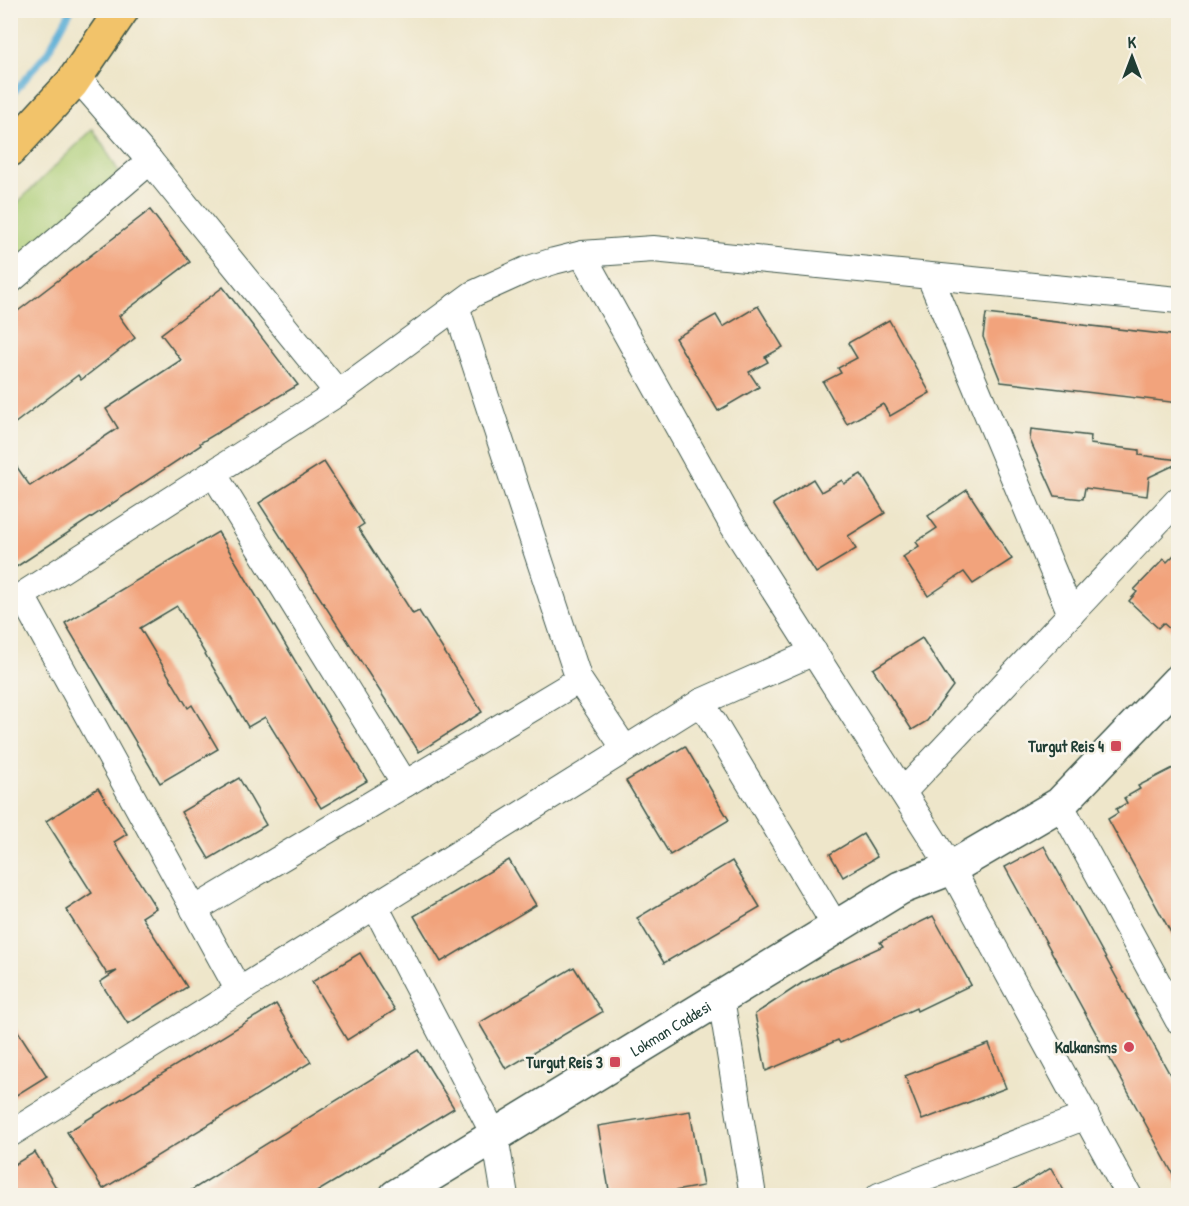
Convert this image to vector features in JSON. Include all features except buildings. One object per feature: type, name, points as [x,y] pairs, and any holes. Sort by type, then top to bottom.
[{"type":"main road","points":[[10,150],[51,108],[77,77],[122,10]]},
{"type":"street","points":[[77,77],[150,161],[338,393]]},
{"type":"street","points":[[10,281],[150,161]]},
{"type":"street","points":[[239,991],[16,600],[338,393],[473,294],[526,270],[582,254],[653,249],[1179,300]]},
{"type":"street","points":[[582,254],[732,524],[951,868],[1129,1196]]},
{"type":"street","points":[[930,276],[1071,614]]},
{"type":"street","points":[[456,306],[579,680],[625,749]]},
{"type":"street","points":[[213,473],[405,784]]},
{"type":"street","points":[[903,792],[1179,500]]},
{"type":"street","points":[[10,1134],[701,702],[814,652]]},
{"type":"street","points":[[194,910],[579,680]]},
{"type":"street","name":"Lokman Caddesi","points":[[396,1196],[900,888],[951,868],[1060,804],[1179,681]]},
{"type":"street","points":[[701,702],[836,927]]},
{"type":"street","points":[[1060,804],[1179,1020]]},
{"type":"street","points":[[375,906],[495,1136],[506,1196]]},
{"type":"street","points":[[721,998],[753,1196]]},
{"type":"street","points":[[879,1196],[1086,1116]]},
{"type":"green space","points":[[93,129],[119,172],[11,281],[11,209]]},
{"type":"waterway","points":[[10,97],[47,53],[71,10]]},
{"type":"place","name":"Turgut Reis 4","points":[[1116,746]]},
{"type":"place","name":"Kalkansms","points":[[1129,1047]]},
{"type":"place","name":"Turgut Reis 3","points":[[615,1062]]}]
